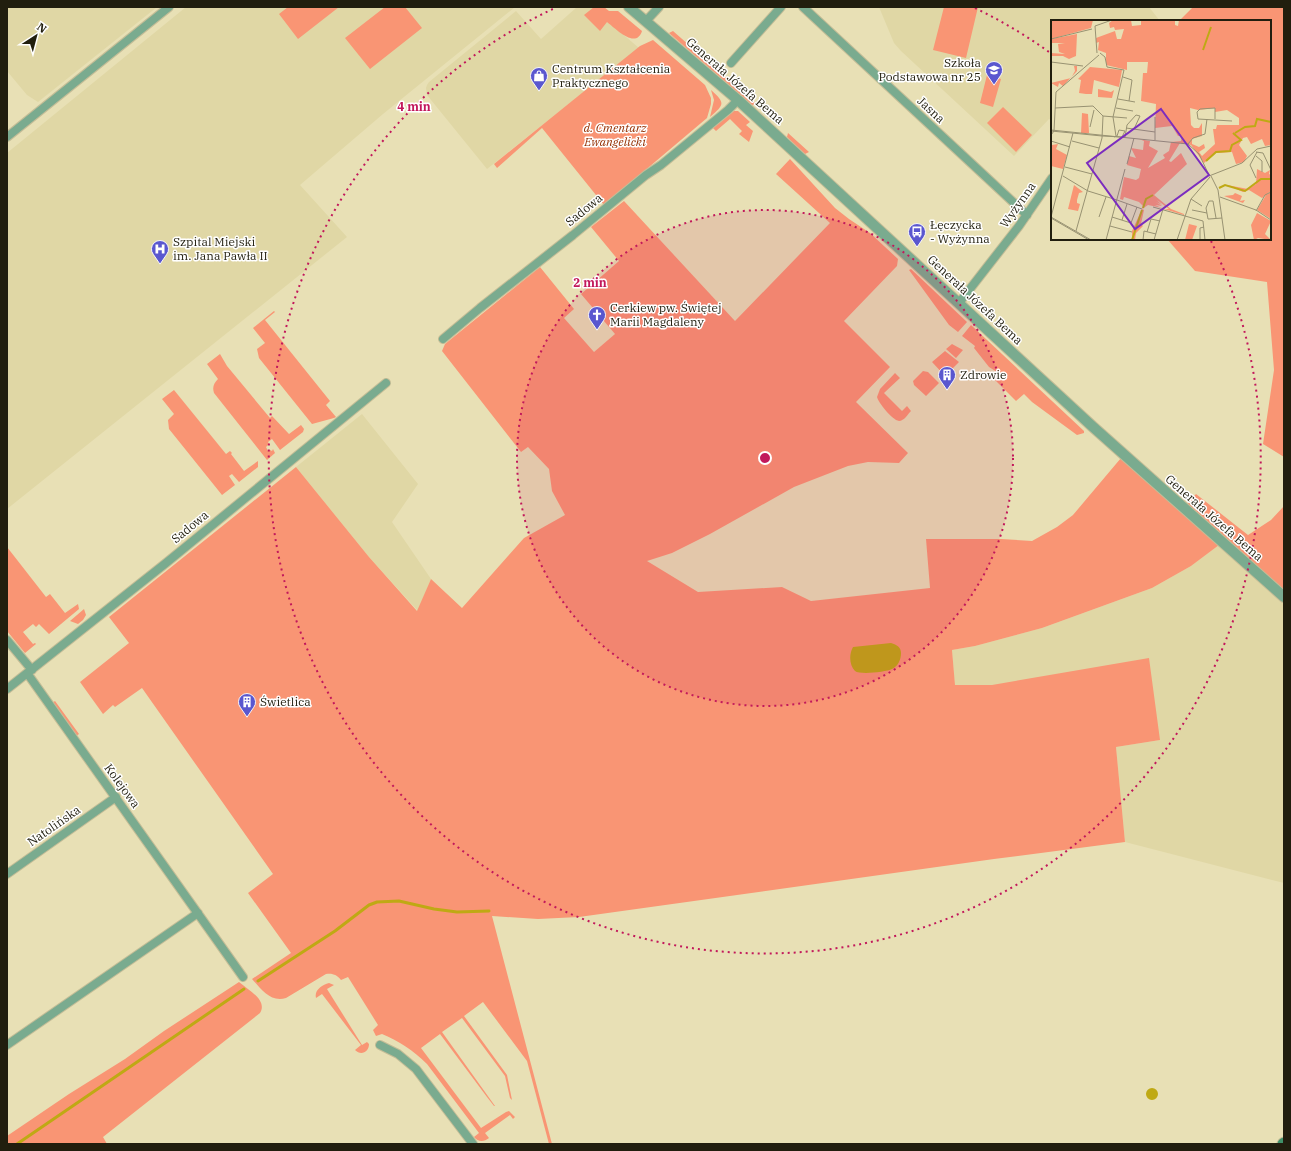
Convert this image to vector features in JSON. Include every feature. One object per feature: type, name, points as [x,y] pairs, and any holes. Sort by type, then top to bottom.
[{"type":"street","points":[[7,137],[169,7]]},
{"type":"street","name":"Generała Józefa Bema","points":[[629,7],[738,100],[1123,455],[1284,597]]},
{"type":"street","points":[[646,22],[659,7]]},
{"type":"street","points":[[731,63],[781,7]]},
{"type":"street","name":"Jasna","points":[[803,7],[1027,215]]},
{"type":"street","name":"Sadowa","points":[[443,339],[679,150],[738,100]]},
{"type":"street","name":"Wyżynna","points":[[959,303],[1027,215],[1051,179]]},
{"type":"street","name":"Sadowa","points":[[7,689],[320,438],[386,383]]},
{"type":"street","name":"Kolejowa","points":[[7,640],[243,978]]},
{"type":"street","name":"Natolińska","points":[[7,874],[116,797]]},
{"type":"street","points":[[7,1045],[198,913]]},
{"type":"street","points":[[380,1045],[398,1054],[416,1069],[473,1144]]},
{"type":"shaded area","points":[[7,7],[157,7],[38,102],[27,95],[7,71]]},
{"type":"shaded area","name":"Szpital Miejski im. Jana Pawła II","points":[[186,7],[515,7],[383,114],[300,185],[347,237],[7,509],[7,153]]},
{"type":"shaded area","points":[[577,7],[591,7],[639,48],[487,169],[427,95],[427,85],[516,11],[541,39]]},
{"type":"shaded area","name":"Szkoła Podstawowa nr 25","points":[[879,7],[1149,7],[1159,20],[1051,20],[1051,120],[1049,119],[1014,156],[894,43]]},
{"type":"shaded area","points":[[362,414],[418,484],[392,522],[431,579],[418,611],[369,557],[296,467]]},
{"type":"shaded area","points":[[1219,545],[1284,603],[1284,883],[1125,842],[1116,747],[1160,740],[992,685],[955,686],[952,650],[975,646],[1042,628],[1152,588],[1191,566]]},
{"type":"shaded area","points":[[891,643],[898,646],[901,651],[900,660],[894,668],[873,673],[858,672],[853,669],[850,659],[853,647]]},
{"type":"shaded area","points":[[1150,1088],[1154,1088],[1158,1094],[1154,1100],[1150,1100],[1146,1096],[1146,1092]]},
{"type":"green space","points":[[288,7],[339,7],[298,39],[279,14]]},
{"type":"green space","points":[[385,7],[405,7],[422,28],[370,69],[345,38]]},
{"type":"green space","points":[[594,7],[604,7],[609,11],[618,11],[642,31],[639,36],[630,38],[625,36],[607,22],[600,31],[584,15]]},
{"type":"green space","points":[[944,7],[978,7],[966,58],[933,50]]},
{"type":"green space","points":[[1193,7],[1284,7],[1284,457],[1263,444],[1274,370],[1267,282],[1195,271],[1168,240],[1271,240],[1271,20],[1180,20]]},
{"type":"green space","points":[[673,31],[756,104],[752,105],[669,33]]},
{"type":"green space","name":"d. Cmentarz Ewangelicki","points":[[653,40],[705,85],[711,98],[707,118],[604,205],[542,128],[497,168],[494,164],[640,46]]},
{"type":"green space","points":[[987,75],[1001,79],[993,107],[980,103]]},
{"type":"green space","points":[[711,90],[719,98],[721,104],[718,110],[710,117],[714,100]]},
{"type":"green space","points":[[1003,107],[1032,135],[1016,152],[987,123]]},
{"type":"green space","points":[[734,111],[738,111],[750,122],[746,125],[753,131],[749,142],[739,134],[742,131],[730,119],[716,131],[713,128]]},
{"type":"green space","points":[[788,133],[809,152],[805,154],[787,137]]},
{"type":"green space","points":[[790,159],[835,208],[870,233],[898,259],[897,266],[844,321],[890,367],[856,402],[908,453],[899,463],[868,462],[848,466],[794,487],[710,534],[672,553],[647,561],[698,592],[782,587],[811,601],[930,588],[926,539],[1001,539],[1032,541],[1057,527],[1073,515],[1121,458],[1219,545],[1191,566],[1152,588],[1042,628],[975,646],[952,650],[955,685],[992,685],[1149,658],[1160,740],[1116,747],[1125,842],[579,917],[538,919],[492,916],[552,1144],[549,1144],[527,1061],[483,1002],[464,1016],[507,1075],[512,1100],[510,1098],[505,1076],[462,1018],[442,1032],[495,1106],[440,1034],[421,1048],[481,1128],[509,1111],[515,1117],[513,1119],[510,1115],[485,1133],[489,1138],[479,1141],[474,1137],[479,1133],[427,1064],[406,1046],[382,1034],[376,1036],[373,1030],[378,1025],[348,977],[341,980],[335,975],[326,974],[286,998],[281,999],[271,997],[252,979],[291,953],[248,893],[273,874],[142,688],[115,707],[113,705],[103,714],[80,682],[129,643],[109,617],[296,467],[369,557],[417,611],[431,579],[462,608],[524,538],[565,515],[552,491],[549,469],[528,447],[521,452],[442,351],[445,344],[540,267],[574,309],[564,318],[594,352],[615,334],[581,294],[619,261],[591,227],[624,201],[735,321],[830,223],[776,174]]},
{"type":"green space","points":[[911,269],[967,322],[958,332],[949,325],[909,270]]},
{"type":"green space","points":[[274,311],[275,312],[265,320],[330,401],[326,405],[336,417],[312,424],[259,358],[257,349],[265,343],[253,328]]},
{"type":"green space","points":[[971,325],[1084,431],[1084,433],[1077,435],[1032,402],[1024,394],[1016,401],[989,374],[993,376],[997,372],[989,367],[974,348],[975,346],[962,336]]},
{"type":"green space","points":[[952,344],[963,350],[956,358],[946,349]]},
{"type":"green space","points":[[945,351],[959,362],[945,376],[932,362]]},
{"type":"green space","points":[[220,354],[227,366],[270,418],[272,416],[289,434],[301,425],[304,429],[303,432],[280,450],[272,439],[268,442],[269,444],[266,447],[268,451],[272,451],[273,449],[275,453],[267,460],[214,393],[214,385],[218,379],[207,364]]},
{"type":"green space","points":[[923,371],[928,372],[939,383],[926,396],[914,385],[913,381]]},
{"type":"green space","points":[[895,373],[900,378],[884,393],[902,411],[907,406],[911,411],[901,421],[893,418],[880,403],[877,397],[880,389]]},
{"type":"green space","points":[[174,390],[226,454],[230,451],[232,453],[231,454],[244,471],[258,461],[258,467],[239,482],[232,474],[229,476],[235,485],[222,495],[169,429],[168,420],[174,414],[162,399]]},
{"type":"green space","points":[[1196,494],[1248,535],[1271,520],[1284,506],[1284,591],[1185,506]]},
{"type":"green space","points":[[7,547],[46,597],[50,594],[65,613],[78,604],[79,609],[49,634],[39,624],[36,627],[33,624],[23,632],[33,644],[36,644],[25,653],[7,631]]},
{"type":"green space","points":[[84,609],[86,615],[83,620],[78,624],[70,621]]},
{"type":"green space","points":[[55,701],[79,734],[76,736],[52,703]]},
{"type":"green space","points":[[239,982],[252,992],[259,1000],[262,1008],[260,1013],[103,1137],[107,1144],[7,1144],[7,1136]]},
{"type":"green space","points":[[329,983],[334,985],[327,989],[362,1045],[367,1042],[369,1044],[366,1051],[360,1053],[355,1050],[361,1045],[322,994],[316,998],[317,990]]},
{"type":"waterway","points":[[258,981],[335,931],[369,905],[377,902],[399,901],[434,909],[457,912],[489,911]]},
{"type":"waterway","points":[[17,1144],[244,989]]},
{"type":"place","name":"Szkoła Podstawowa nr 25","points":[[994,85]]},
{"type":"place","name":"Centrum Kształcenia Praktycznego","points":[[539,91]]},
{"type":"place","name":"Łęczycka - Wyżynna","points":[[917,247]]},
{"type":"place","name":"Szpital Miejski im. Jana Pawła II","points":[[160,264]]},
{"type":"place","name":"Cerkiew pw. Świętej Marii Magdaleny","points":[[597,330]]},
{"type":"place","name":"Zdrowie","points":[[947,390]]},
{"type":"place","name":"Świetlica","points":[[247,717]]}]
